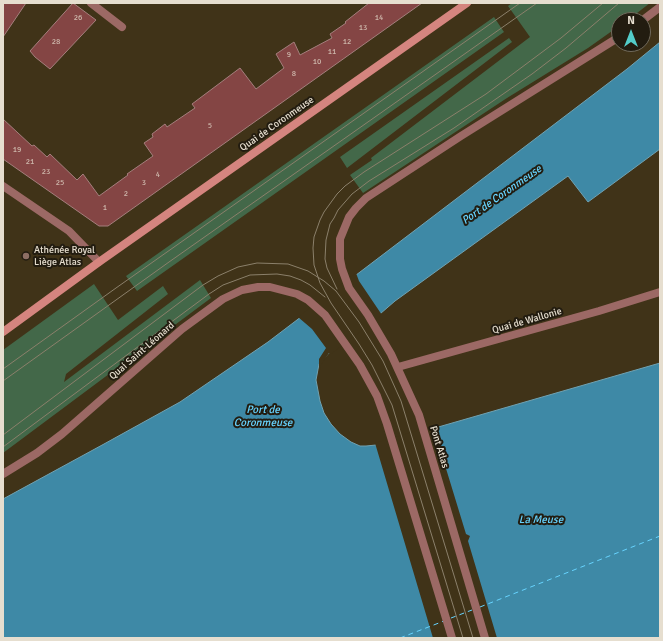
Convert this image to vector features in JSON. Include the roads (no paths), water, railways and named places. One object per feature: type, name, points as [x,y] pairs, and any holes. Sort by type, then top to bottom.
[{"type":"main road","name":"Quai de Coronmeuse","points":[[99,262],[467,3]]},
{"type":"main road","points":[[3,332],[99,262]]},
{"type":"street","points":[[90,3],[122,27]]},
{"type":"street","points":[[651,14],[660,7]]},
{"type":"street","name":"Pont Atlas","points":[[485,638],[419,415],[398,368],[378,332],[349,288],[343,275],[339,246],[342,233],[349,217],[366,198],[460,136],[611,43]]},
{"type":"street","points":[[3,186],[69,231],[99,262]]},
{"type":"street","name":"Quai Saint-Léonard","points":[[3,474],[38,453],[62,434],[182,329],[223,299],[242,290],[258,287],[270,287],[289,291],[308,300],[325,315],[370,382],[387,424],[452,638]]},
{"type":"street","name":"Quai de Wallonie","points":[[398,368],[599,311],[660,292]]},
{"type":"water","name":"La Meuse","points":[[660,42],[660,149],[588,202],[568,176],[395,301],[373,320],[329,353],[319,364],[316,380],[324,413],[331,424],[340,434],[351,442],[360,446],[366,446],[376,445],[660,363],[660,638],[3,638],[3,499],[180,402],[268,342],[648,52],[651,52],[651,49]]},
{"type":"tram line","points":[[3,369],[520,3]]},
{"type":"tram line","points":[[3,381],[169,262],[537,3]]},
{"type":"tram line","points":[[463,638],[392,405],[372,365],[331,303],[320,283],[314,265],[314,237],[324,212],[345,186],[364,172],[486,94],[561,38],[603,3]]},
{"type":"tram line","points":[[337,289],[327,268],[325,259],[326,240],[330,224],[338,210],[352,194],[369,181],[454,128],[532,74],[566,48],[619,3]]},
{"type":"tram line","points":[[3,435],[203,285],[218,276],[238,267],[257,263],[288,264],[308,271],[336,291],[359,322],[383,361],[401,401],[473,638]]},
{"type":"tram line","points":[[3,447],[223,285],[250,275],[277,274],[290,276],[301,280],[325,297]]},
{"type":"place","name":"Athénée Royal Liège Atlas","points":[[26,256]]},
{"type":"water label","name":"Port de Coronmeuse","points":[[502,195]]},
{"type":"water label","name":"Port de Coronmeuse","points":[[263,416]]}]
